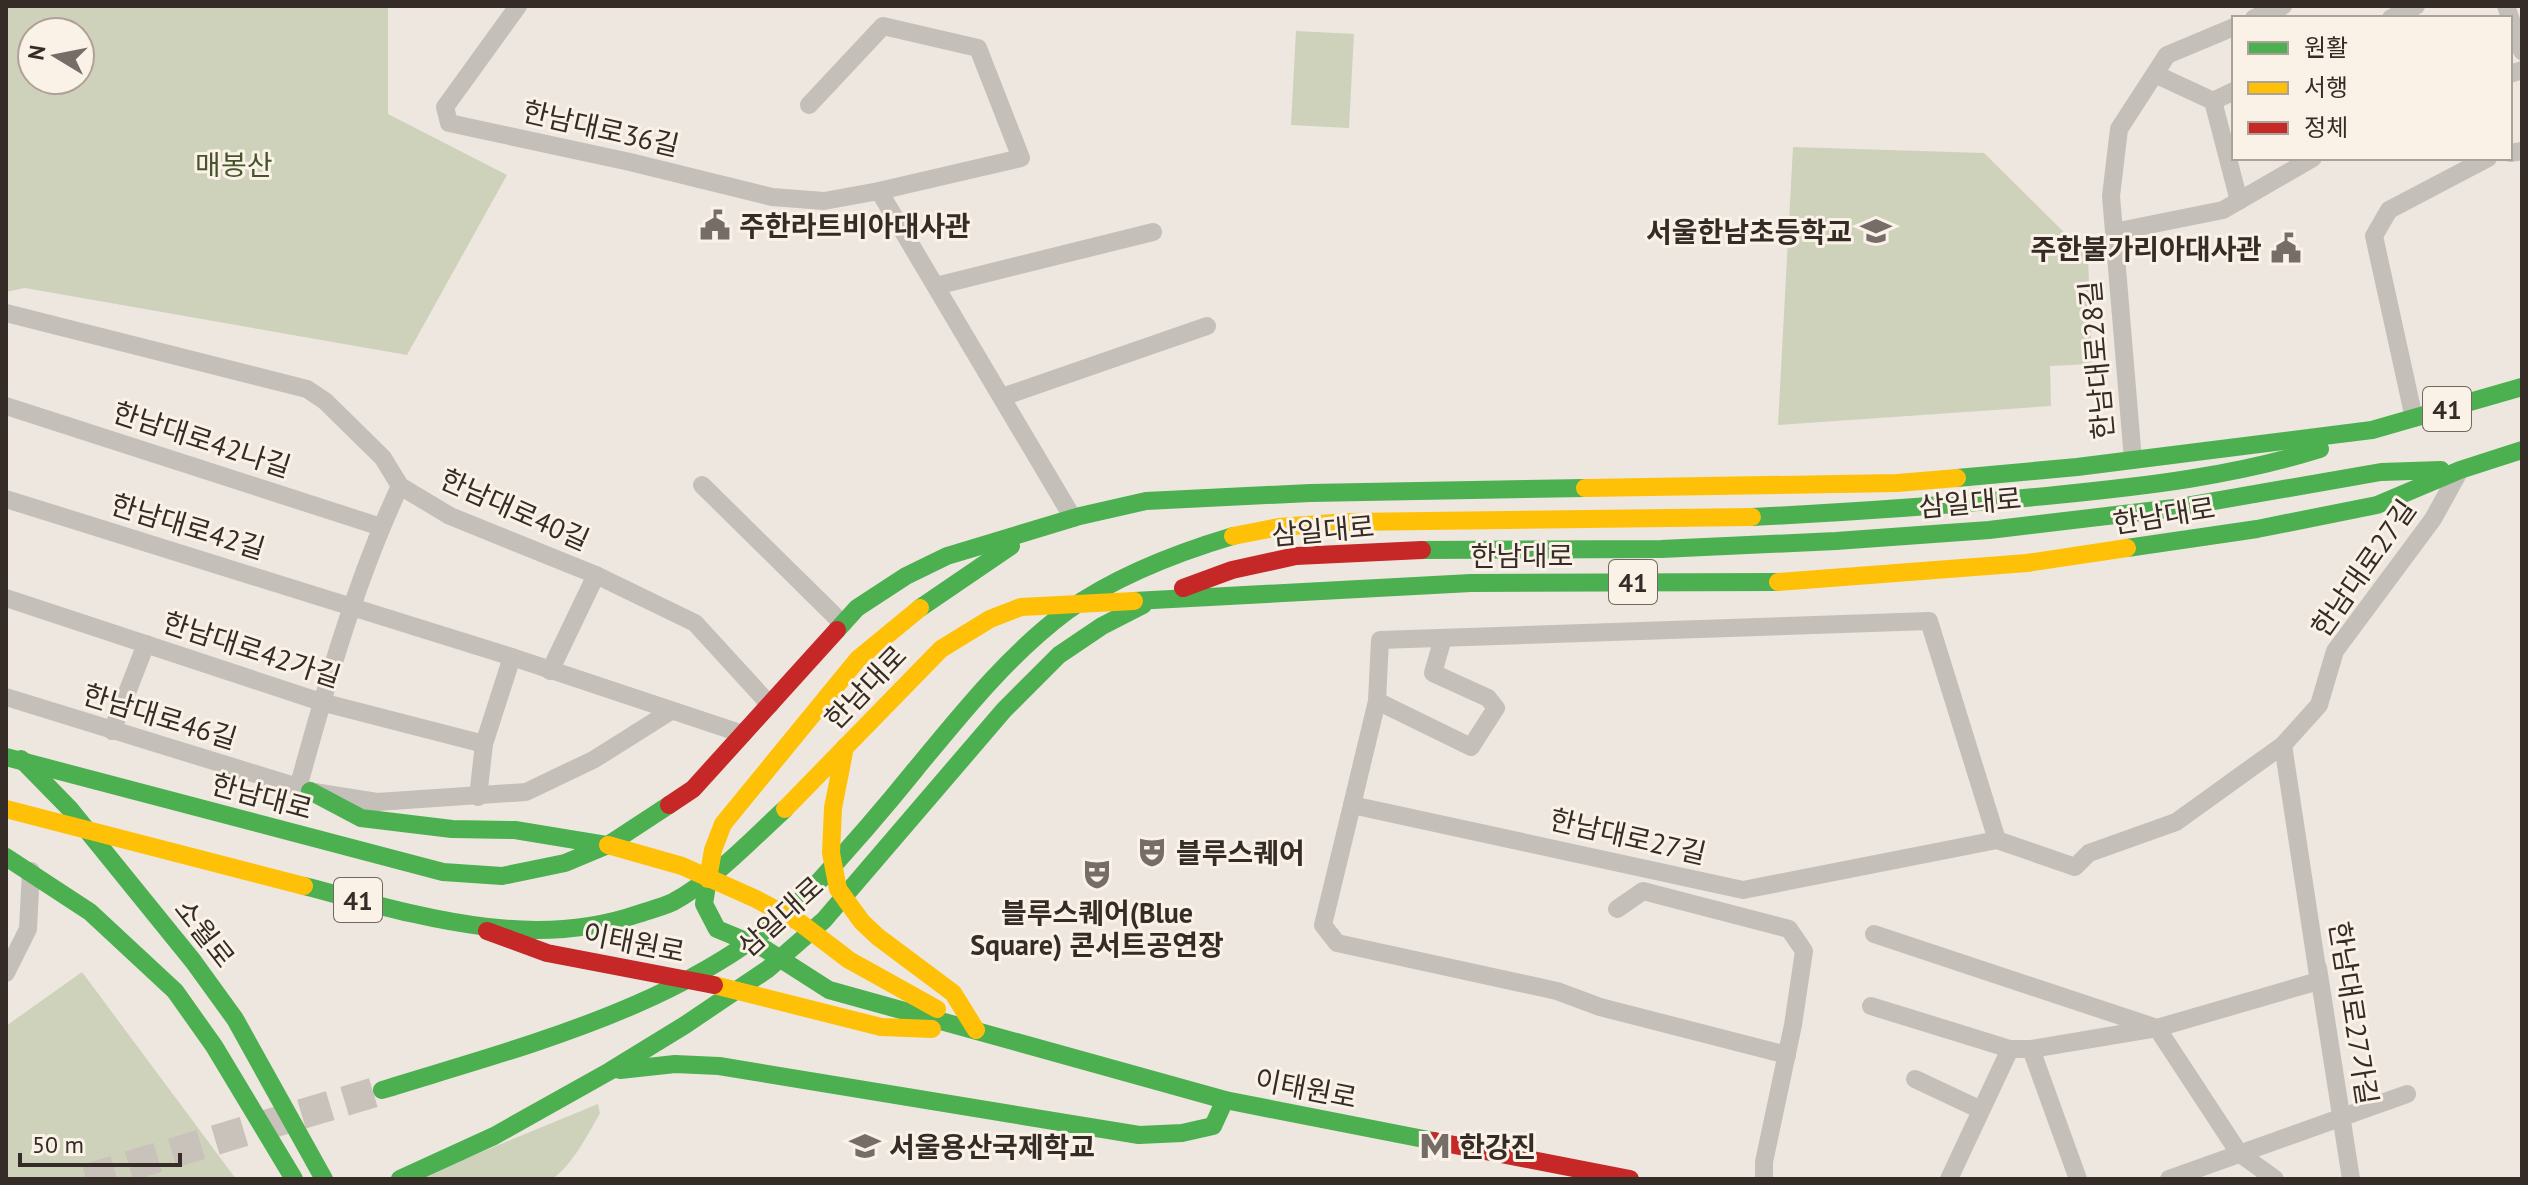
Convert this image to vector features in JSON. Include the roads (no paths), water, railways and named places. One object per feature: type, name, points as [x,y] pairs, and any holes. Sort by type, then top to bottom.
[{"type":"main road","name":"한남대로","points":[[6,757],[443,872],[502,876],[565,863],[608,845],[693,789],[857,608],[947,556],[1073,518],[1146,501],[1310,493],[1897,483],[2133,460],[2372,430],[2522,387]]},
{"type":"main road","name":"삼일대로","points":[[382,1090],[575,1028],[641,1002],[745,943],[790,911],[892,801],[985,687],[1020,653],[1086,598],[1164,560],[1218,540],[1284,525],[1660,520],[1810,515],[1978,504],[2164,484],[2277,463],[2372,430]]},
{"type":"main road","name":"한남대로","points":[[6,809],[422,916],[474,927],[574,930],[621,920],[671,903],[708,879],[786,809],[941,649],[990,619],[1021,607],[1471,583],[1779,582],[2027,563],[2242,531],[2377,505],[2460,470],[2522,450]]},
{"type":"main road","name":"삼일대로","points":[[400,1179],[494,1136],[610,1071],[768,969],[824,920],[1004,710],[1059,655],[1102,626],[1150,601],[1232,570],[1296,556],[1431,550],[1661,549],[1989,530],[2174,508],[2381,472],[2460,470]]},
{"type":"main road","name":"한남대로","points":[[708,879],[713,850],[723,824],[858,659],[908,616],[1032,530]]},
{"type":"main road","name":"소월로","points":[[6,746],[69,808],[193,961],[235,1019],[324,1179]]},
{"type":"main road","points":[[845,747],[833,808],[831,853],[838,889],[862,922],[878,937],[953,993],[976,1030]]},
{"type":"main road","name":"이태원로","points":[[304,790],[361,818],[452,829],[515,830],[608,845],[682,866],[799,922],[849,960],[976,1030]]},
{"type":"main road","points":[[6,857],[90,912],[175,991],[214,1046],[294,1179]]},
{"type":"main road","name":"이태원로","points":[[708,879],[704,904],[717,929],[765,949],[829,990],[1225,1100],[1630,1179]]},
{"type":"main road","name":"이태원로","points":[[474,927],[547,953],[720,986],[881,1027],[976,1030]]},
{"type":"main road","points":[[829,990],[828,973],[834,963],[849,960]]},
{"type":"main road","points":[[610,1071],[675,1064],[719,1066],[1139,1135],[1182,1133],[1213,1126],[1225,1100]]},
{"type":"street","name":"한남대로36길","points":[[518,6],[445,107],[449,123],[630,162],[772,197],[824,201],[1021,158],[978,48],[883,26],[809,105]]},
{"type":"street","points":[[2259,16],[2283,6]]},
{"type":"street","points":[[2395,16],[2416,6]]},
{"type":"street","points":[[2512,8],[2522,51]]},
{"type":"street","name":"한남대로28길","points":[[2133,460],[2111,196],[2119,129],[2167,55],[2232,28]]},
{"type":"street","points":[[2155,74],[2213,101]]},
{"type":"street","points":[[2213,101],[2232,92]]},
{"type":"street","points":[[2213,101],[2239,201]]},
{"type":"street","points":[[2114,232],[2223,210],[2310,160]]},
{"type":"street","points":[[2414,418],[2374,236],[2389,210],[2484,160]]},
{"type":"street","points":[[879,191],[1073,518]]},
{"type":"street","points":[[936,286],[1153,232]]},
{"type":"street","name":"한남대로40길","points":[[6,313],[307,389],[325,401],[383,458],[400,486],[450,516],[596,575],[695,623],[770,705]]},
{"type":"street","points":[[1002,397],[1207,326]]},
{"type":"street","name":"한남대로42나길","points":[[6,406],[381,527]]},
{"type":"street","name":"한남대로27길","points":[[1352,805],[1743,890],[1997,840],[2075,867],[2089,853],[2176,822],[2283,745],[2319,705],[2335,651],[2433,519],[2460,470]]},
{"type":"street","points":[[702,485],[843,624]]},
{"type":"street","points":[[304,790],[321,702],[381,527],[400,486]]},
{"type":"street","name":"한남대로42길","points":[[6,499],[512,657],[743,734]]},
{"type":"street","points":[[550,671],[596,575]]},
{"type":"street","name":"한남대로42가길","points":[[6,598],[321,702],[484,744]]},
{"type":"street","points":[[1787,1055],[1600,1007],[1557,991],[1337,943],[1323,925],[1377,701],[1380,640],[1929,621],[1997,840]]},
{"type":"street","points":[[1377,701],[1471,747],[1496,708],[1488,698],[1433,673],[1443,638]]},
{"type":"street","points":[[112,731],[146,644]]},
{"type":"street","points":[[478,797],[484,744],[512,657]]},
{"type":"street","name":"한남대로46길","points":[[6,697],[304,790],[377,802],[526,792],[593,760],[671,711]]},
{"type":"street","name":"한남대로27가길","points":[[1871,1006],[2010,1049],[2031,1049],[2157,1028],[2315,982],[2318,975],[2283,745]]},
{"type":"street","name":"한남대로27가길","points":[[2300,857],[2351,1179]]},
{"type":"street","points":[[6,973],[28,929],[31,871]]},
{"type":"street","points":[[1617,909],[1643,891],[1789,929],[1804,951],[1787,1055],[1764,1162],[1764,1179]]},
{"type":"street","points":[[1874,934],[2157,1028],[2239,1153],[2275,1179]]},
{"type":"street","points":[[1949,1179],[2010,1049]]},
{"type":"street","points":[[2031,1049],[2078,1179]]},
{"type":"street","points":[[1915,1079],[1981,1110]]},
{"type":"street","points":[[2169,1179],[2199,1174],[2239,1153],[2407,1094]]},
{"type":"tunnel","points":[[86,1179],[382,1090]]},
{"type":"place","name":"주한라트비아대사관","points":[[715,225]]},
{"type":"place","name":"서울한남초등학교","points":[[1876,231]]},
{"type":"place","name":"주한불가리아대사관","points":[[2286,248]]},
{"type":"place","name":"블루스퀘어","points":[[1152,852]]},
{"type":"place","name":"블루스퀘어(Blue Square) 콘서트공연장","points":[[1097,874]]},
{"type":"place","name":"서울용산국제학교","points":[[865,1146]]},
{"type":"place","name":"한강진","points":[[1435,1146]]},
{"type":"park label","name":"매봉산","points":[[234,164]]}]
